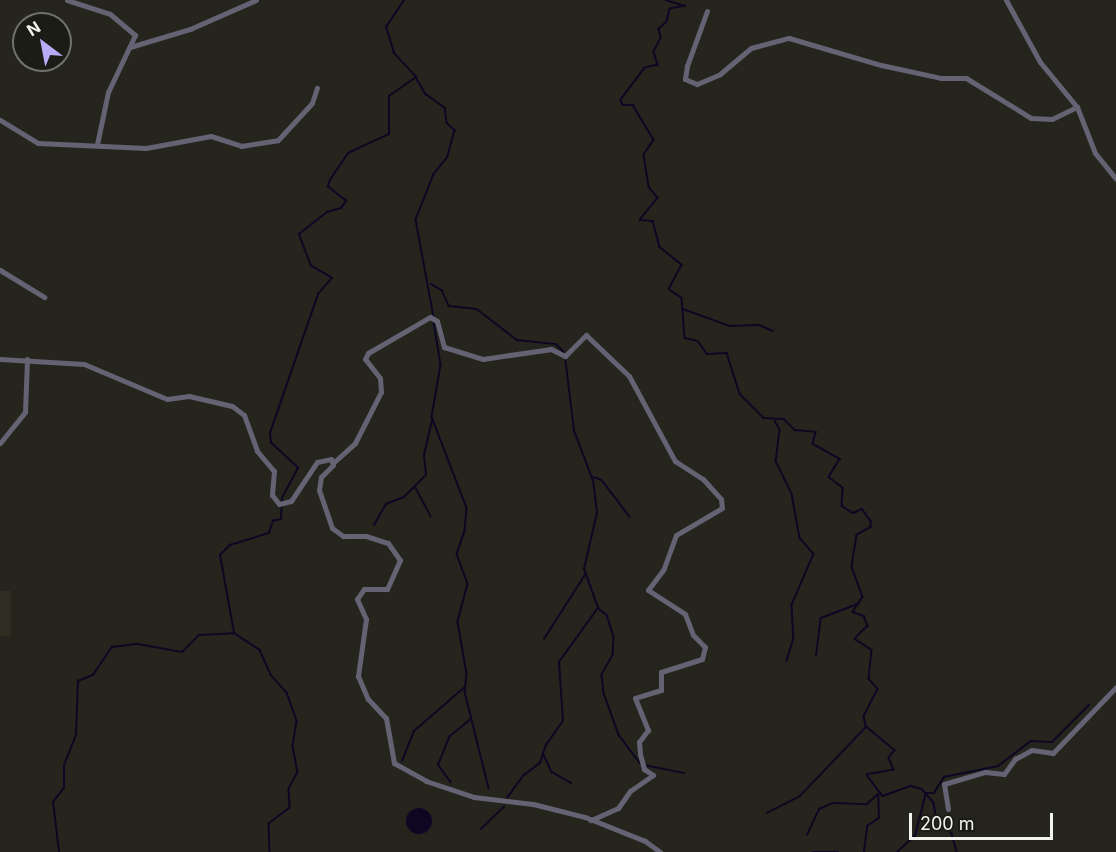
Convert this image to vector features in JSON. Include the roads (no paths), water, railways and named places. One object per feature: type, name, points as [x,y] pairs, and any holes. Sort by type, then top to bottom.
[{"type":"street","points":[[67,0],[125,24],[135,35],[108,92],[97,144]]},
{"type":"street","points":[[130,47],[190,29],[256,0]]},
{"type":"street","points":[[1006,0],[1040,62],[1077,107],[1095,153],[1116,179]]},
{"type":"street","points":[[707,11],[687,66],[685,78],[696,84],[720,74],[751,48],[789,38],[881,65],[973,80],[1008,108],[1031,118],[1052,118],[1077,107]]},
{"type":"street","points":[[0,120],[38,143],[146,148],[212,136],[241,146],[278,140],[312,103],[317,88]]},
{"type":"street","points":[[0,270],[44,297]]},
{"type":"street","points":[[591,820],[618,808],[630,791],[653,776],[644,769],[640,754],[639,742],[648,730],[635,699],[661,690],[661,672],[696,663],[705,650],[685,614],[648,590],[663,570],[676,535],[722,508],[721,500],[703,479],[675,462],[629,376],[586,335],[565,356],[551,349],[483,359],[444,347],[437,321],[430,317],[368,353],[365,359],[380,378],[381,392],[355,443],[333,463],[319,484],[332,528],[343,536],[366,536],[388,543],[400,560],[387,589],[364,589],[357,599],[366,619],[358,676],[368,699],[386,718],[394,763],[426,781],[474,797],[533,804],[591,820],[645,841],[660,852]]},
{"type":"street","points":[[0,359],[84,364],[167,399],[196,397],[241,411],[259,455],[274,471],[272,495],[279,504],[286,504],[317,462],[329,458],[333,463]]},
{"type":"street","points":[[0,443],[25,412],[27,359]]},
{"type":"street","points":[[948,809],[946,783],[962,782],[985,772],[1004,774],[1015,759],[1032,750],[1053,753],[1116,687]]},
{"type":"waterway","points":[[59,852],[53,802],[64,788],[64,765],[76,735],[78,681],[93,675],[112,647],[138,644],[182,652],[199,635],[234,633],[220,555],[230,545],[269,533],[273,521],[281,519],[282,498],[298,468],[271,443],[270,433],[318,294],[332,278],[311,266],[299,234],[327,212],[341,208],[346,201],[328,187],[330,180],[348,153],[389,134],[389,96],[416,77],[394,53],[386,27],[404,0]]},
{"type":"waterway","points":[[666,0],[685,6],[670,9],[667,22],[659,29],[661,38],[654,52],[658,65],[645,68],[621,100],[623,105],[633,105],[654,140],[644,155],[649,187],[658,198],[640,220],[653,221],[660,247],[682,265],[669,289],[682,298],[685,338],[698,341],[707,354],[727,353],[740,394],[764,418],[784,419],[795,430],[816,432],[813,444],[840,459],[829,477],[843,488],[842,506],[853,513],[862,509],[871,521],[871,527],[857,535],[852,567],[863,597],[853,612],[864,616],[868,626],[855,639],[872,650],[869,679],[878,689],[864,717],[866,726],[895,750],[889,758],[894,770],[867,775],[883,796],[911,786],[922,789],[934,803],[936,816],[952,834],[957,852]]},
{"type":"waterway","points":[[416,77],[426,94],[445,108],[447,123],[455,130],[448,157],[434,174],[416,220],[434,317]]},
{"type":"waterway","points":[[431,284],[442,290],[449,306],[477,309],[517,340],[556,344],[564,352]]},
{"type":"waterway","points":[[683,309],[730,326],[759,325],[773,331]]},
{"type":"waterway","points":[[434,322],[441,365],[432,417],[467,508],[465,531],[457,554],[468,584],[458,622],[467,674],[465,692],[489,788]]},
{"type":"waterway","points":[[507,798],[524,775],[540,763],[546,745],[563,721],[559,662],[598,608],[584,569],[597,513],[593,481],[574,431],[565,357]]},
{"type":"waterway","points":[[374,525],[386,504],[404,497],[426,475],[424,455],[432,421]]},
{"type":"waterway","points":[[775,421],[780,430],[776,461],[792,494],[800,538],[814,554],[792,605],[794,638],[787,661]]},
{"type":"waterway","points":[[593,477],[602,480],[630,517]]},
{"type":"waterway","points":[[416,488],[431,516]]},
{"type":"waterway","points":[[544,639],[585,575]]},
{"type":"waterway","points":[[816,656],[821,618],[858,604]]},
{"type":"waterway","points":[[598,608],[607,615],[614,637],[613,655],[602,675],[604,693],[619,735],[640,763]]},
{"type":"waterway","points":[[234,633],[260,650],[271,675],[287,693],[297,721],[293,747],[298,772],[289,789],[290,808],[269,824],[270,852]]},
{"type":"waterway","points":[[402,761],[414,731],[465,687]]},
{"type":"waterway","points":[[897,852],[915,836],[926,793],[934,793],[944,777],[998,766],[1031,741],[1052,742],[1089,705]]},
{"type":"waterway","points":[[451,783],[438,765],[450,736],[471,719]]},
{"type":"waterway","points":[[767,813],[800,796],[866,727]]},
{"type":"waterway","points":[[544,755],[552,772],[571,783]]},
{"type":"waterway","points":[[644,765],[684,773]]},
{"type":"waterway","points":[[807,835],[819,809],[833,803],[867,804],[878,794]]},
{"type":"waterway","points":[[864,852],[867,826],[879,818],[878,795]]},
{"type":"waterway","points":[[481,829],[504,807]]},
{"type":"waterway","points":[[813,852],[838,852]]}]
